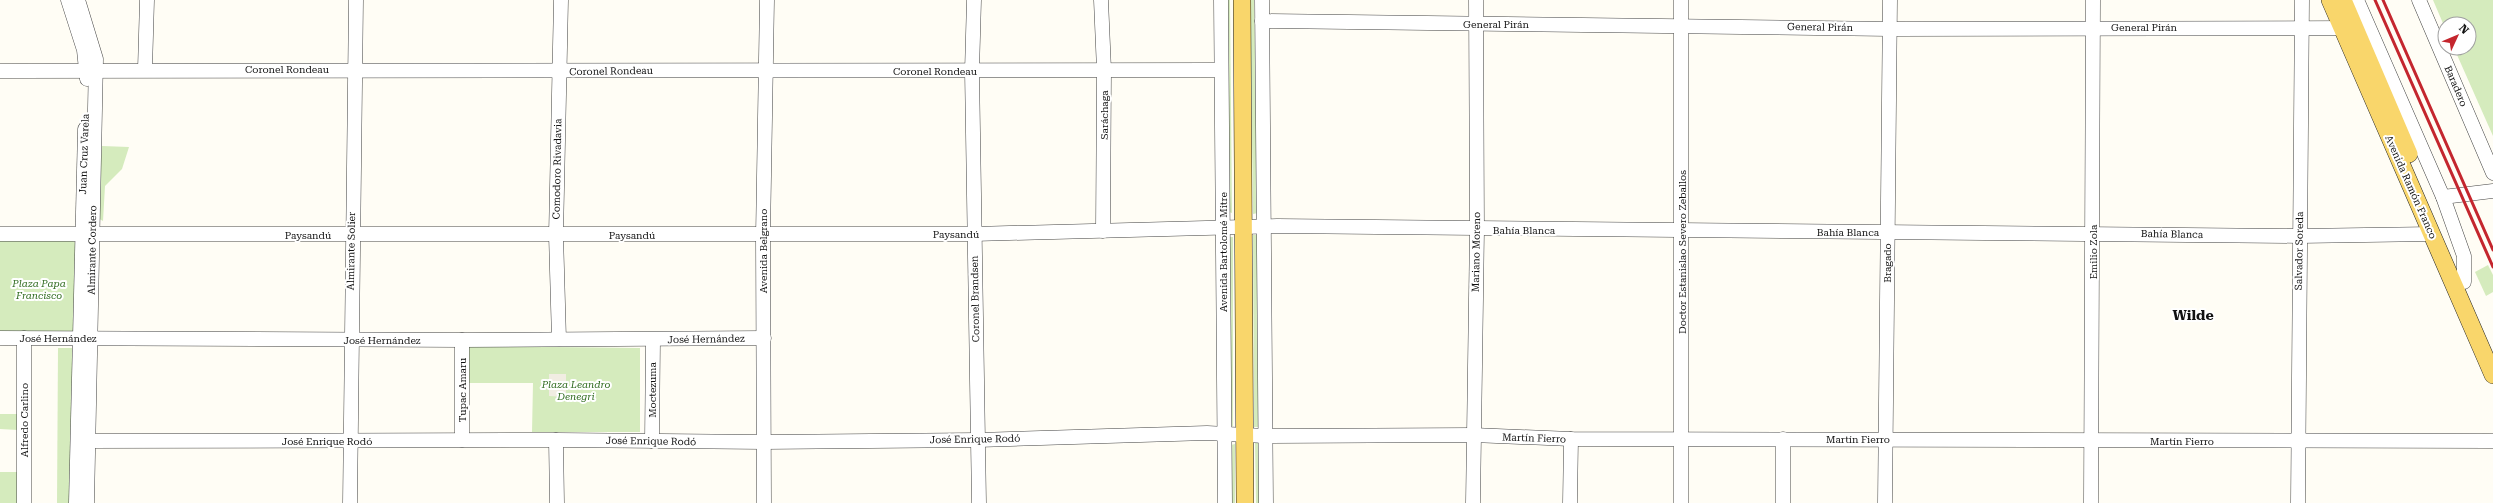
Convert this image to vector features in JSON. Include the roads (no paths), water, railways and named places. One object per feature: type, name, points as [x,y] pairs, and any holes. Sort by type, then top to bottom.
[{"type":"main road","name":"Avenida Bartolomé Mitre","points":[[1242,0],[1245,503]]},
{"type":"main road","name":"Avenida Ramón Franco","points":[[2330,0],[2348,28],[2464,282],[2493,350]]},
{"type":"main road","name":"Avenida Ramón Franco","points":[[2343,0],[2348,28],[2432,234],[2493,375]]},
{"type":"street","points":[[68,0],[91,70]]},
{"type":"street","name":"Almirante Cordero","points":[[78,0],[95,49],[91,70],[85,338]]},
{"type":"street","points":[[145,69],[148,0]]},
{"type":"street","name":"Almirante Solier","points":[[350,503],[350,339],[356,0]]},
{"type":"street","name":"Comodoro Rivadavia","points":[[559,339],[556,235],[560,0]]},
{"type":"street","name":"Avenida Belgrano","points":[[764,503],[763,235],[767,0]]},
{"type":"street","name":"Coronel Brandsen","points":[[974,0],[972,71],[979,503]]},
{"type":"street","name":"Saráchaga","points":[[1101,0],[1104,70],[1103,231]]},
{"type":"street","name":"Avenida Bartolomé Mitre","points":[[1221,0],[1223,434],[1225,503]]},
{"type":"street","points":[[1262,0],[1266,503]]},
{"type":"street","name":"Mariano Moreno","points":[[1473,503],[1477,230],[1476,0]]},
{"type":"street","name":"Doctor Estanislao Severo Zeballos","points":[[1681,0],[1681,503]]},
{"type":"street","name":"Bragado","points":[[1885,503],[1890,0]]},
{"type":"street","name":"Emilio Zola","points":[[2091,503],[2093,0]]},
{"type":"street","name":"Salvador Soreda","points":[[2298,503],[2299,236],[2303,28],[2302,0]]},
{"type":"street","points":[[2357,0],[2443,197],[2464,256],[2464,282]]},
{"type":"street","name":"Baradero","points":[[2418,0],[2493,173]]},
{"type":"street","name":"General Pirán","points":[[1262,21],[1681,25],[1890,29],[2092,27],[2348,28]]},
{"type":"street","points":[[2348,28],[2374,40]]},
{"type":"street","name":"Coronel Rondeau","points":[[0,70],[1221,70]]},
{"type":"street","points":[[2443,197],[2493,191]]},
{"type":"street","name":"Paysandú","points":[[0,234],[974,234],[1264,227]]},
{"type":"street","name":"Bahía Blanca","points":[[1264,227],[1477,230],[2093,233],[2299,236],[2432,234]]},
{"type":"street","name":"José Hernández","points":[[0,338],[653,340],[764,338]]},
{"type":"street","name":"Alfredo Carlino","points":[[24,338],[24,503]]},
{"type":"street","points":[[85,338],[83,441],[87,503]]},
{"type":"street","name":"Tupac Amaru","points":[[462,340],[462,440]]},
{"type":"street","name":"Moctezuma","points":[[652,441],[653,340]]},
{"type":"street","name":"Martín Fierro","points":[[1223,434],[1265,436],[1473,435],[1571,439],[1682,440],[1886,439],[2298,442],[2493,440]]},
{"type":"street","name":"José Enrique Rodó","points":[[83,441],[556,440],[764,442],[978,440],[1223,434]]},
{"type":"street","points":[[1570,503],[1571,439]]},
{"type":"street","points":[[1783,439],[1783,503]]},
{"type":"street","points":[[556,440],[557,503]]},
{"type":"street","points":[[76,503],[83,441]]},
{"type":"railway","points":[[2375,0],[2493,267]]},
{"type":"railway","points":[[2383,0],[2493,250]]},
{"type":"district","name":"Wilde","points":[[2193,315]]},
{"type":"park label","name":"Plaza Papa Francisco","points":[[39,288]]},
{"type":"park label","name":"Plaza Leandro Denegri","points":[[576,390]]}]
